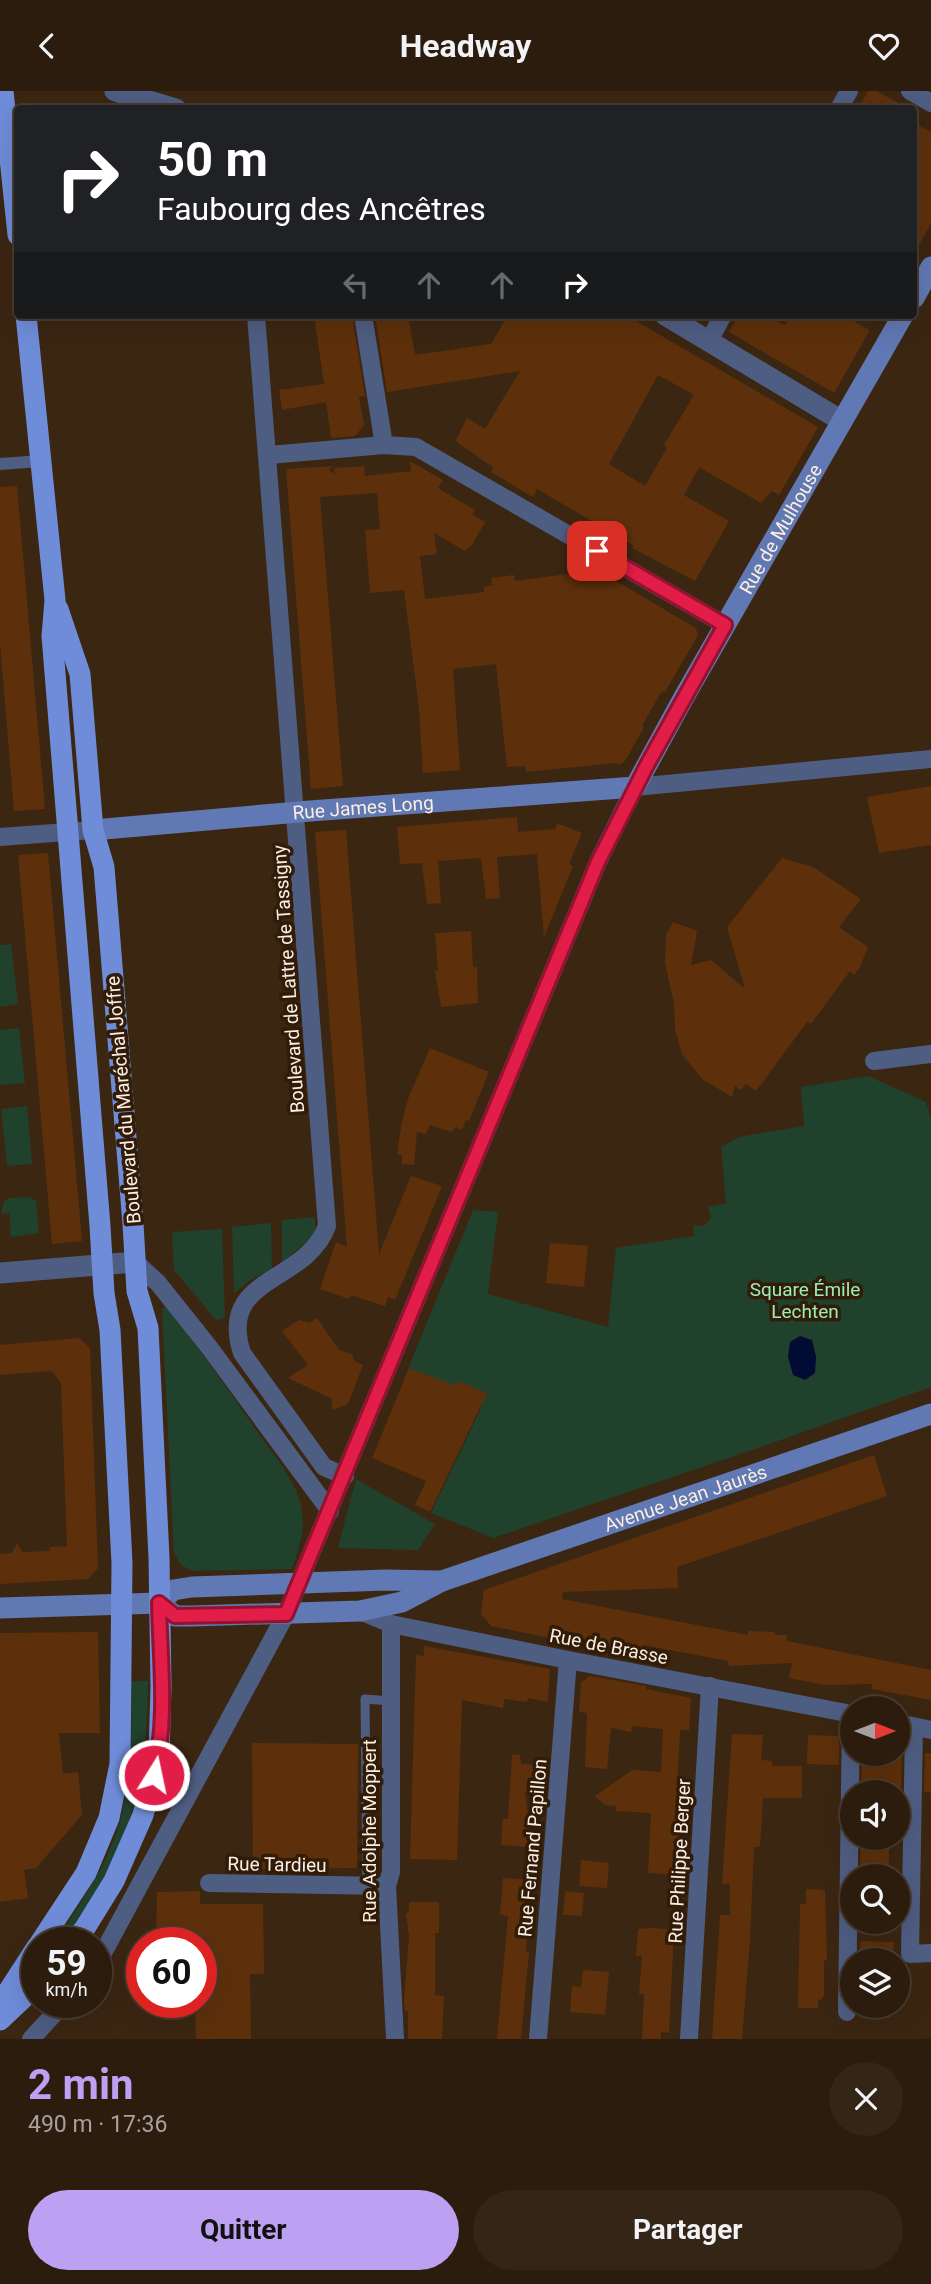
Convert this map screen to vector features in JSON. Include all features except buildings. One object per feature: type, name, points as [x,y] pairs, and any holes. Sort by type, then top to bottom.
[{"type":"main road","points":[[3,91],[14,197]]},
{"type":"main road","points":[[917,292],[931,267]]},
{"type":"main road","name":"Boulevard du Maréchal Joffre","points":[[26,319],[55,600],[52,636],[104,1293],[110,1330],[121,1528],[120,1764],[109,1818],[86,1873],[50,1927]]},
{"type":"main road","name":"Rue de Mulhouse","points":[[635,787],[902,319]]},
{"type":"main road","name":"Boulevard du Maréchal Joffre","points":[[55,600],[80,674],[93,830],[104,867],[137,1291],[148,1328],[161,1687],[159,1755],[143,1815],[114,1881],[86,1927]]},
{"type":"main road","name":"Rue James Long","points":[[93,830],[635,787]]},
{"type":"main road","name":"Avenue Jean Jaurès","points":[[442,1581],[931,1414]]},
{"type":"main road","points":[[0,1608],[159,1603],[173,1590],[192,1587],[386,1580],[442,1581]]},
{"type":"main road","points":[[159,1603],[175,1616],[360,1611],[402,1602],[442,1581]]},
{"type":"main road","name":"Boulevard du Maréchal Joffre","points":[[1,2000],[21,1970]]},
{"type":"main road","points":[[0,2020],[21,2000]]},
{"type":"street","points":[[115,91],[162,105]]},
{"type":"street","points":[[910,91],[931,103]]},
{"type":"street","name":"Boulevard de Lattre de Tassigny","points":[[257,319],[327,1226],[313,1251],[249,1296],[238,1313],[236,1334],[242,1353],[324,1468],[345,1475]]},
{"type":"street","points":[[364,319],[384,445]]},
{"type":"street","points":[[672,319],[842,421]]},
{"type":"street","points":[[709,341],[721,319]]},
{"type":"street","points":[[269,455],[384,445],[416,447],[725,625]]},
{"type":"street","points":[[0,464],[41,461]]},
{"type":"street","points":[[635,787],[931,759]]},
{"type":"street","name":"Rue de Mulhouse","points":[[112,1936],[286,1614],[598,862],[635,787]]},
{"type":"street","points":[[0,837],[93,830]]},
{"type":"street","points":[[874,1061],[931,1054]]},
{"type":"street","points":[[0,1273],[135,1262],[158,1283],[209,1347],[330,1511]]},
{"type":"street","name":"Rue de Brasse","points":[[360,1611],[391,1624],[840,1712]]},
{"type":"street","name":"Rue Adolphe Moppert","points":[[391,1624],[391,1872],[387,1886],[395,2039]]},
{"type":"street","name":"Rue Fernand Papillon","points":[[538,2039],[568,1660]]},
{"type":"street","name":"Rue Philippe Berger","points":[[689,2039],[710,1686]]},
{"type":"street","points":[[914,1727],[910,1954],[931,1953]]},
{"type":"street","points":[[847,1948],[850,1766]]},
{"type":"street","name":"Rue Tardieu","points":[[209,1884],[387,1886]]},
{"type":"street","points":[[31,2039],[50,2018]]},
{"type":"lane","points":[[366,1886],[365,1699],[391,1701]]},
{"type":"green space","points":[[11,944],[18,1004],[0,1007],[0,945]]},
{"type":"green space","points":[[19,1028],[25,1083],[0,1085],[0,1030]]},
{"type":"green space","name":"Square Émile Lechten","points":[[868,1076],[926,1102],[931,1119],[931,1387],[493,1538],[431,1513],[481,1408],[405,1376],[473,1210],[498,1212],[488,1294],[608,1327],[616,1248],[694,1236],[693,1225],[704,1226],[711,1218],[708,1207],[726,1203],[721,1147],[739,1137],[804,1126],[801,1087]]},
{"type":"green space","points":[[27,1106],[32,1164],[7,1166],[1,1109]]},
{"type":"green space","points":[[30,1197],[36,1201],[39,1233],[11,1237],[9,1213],[1,1214],[4,1201],[9,1198]]},
{"type":"green space","points":[[315,1217],[315,1234],[282,1263],[282,1220]]},
{"type":"green space","points":[[271,1223],[272,1269],[252,1279],[234,1293],[232,1227]]},
{"type":"green space","points":[[222,1229],[225,1318],[216,1320],[174,1270],[172,1232]]},
{"type":"green space","points":[[167,1306],[294,1486],[303,1523],[292,1569],[193,1571],[181,1565],[174,1553],[162,1311],[162,1308]]},
{"type":"green space","points":[[356,1479],[435,1524],[418,1550],[338,1548]]},
{"type":"green space","points":[[131,1681],[148,1681],[143,1760],[139,1785],[124,1834],[89,1906],[74,1927],[65,1927],[114,1841],[124,1807],[131,1735]]},
{"type":"water","points":[[800,1336],[812,1340],[816,1357],[815,1373],[805,1380],[793,1375],[788,1357],[790,1342]]},
{"type":"route","points":[[154,1775],[159,1755],[161,1687],[159,1603],[175,1616],[286,1614],[598,862],[647,765],[725,625],[597,551]]}]
